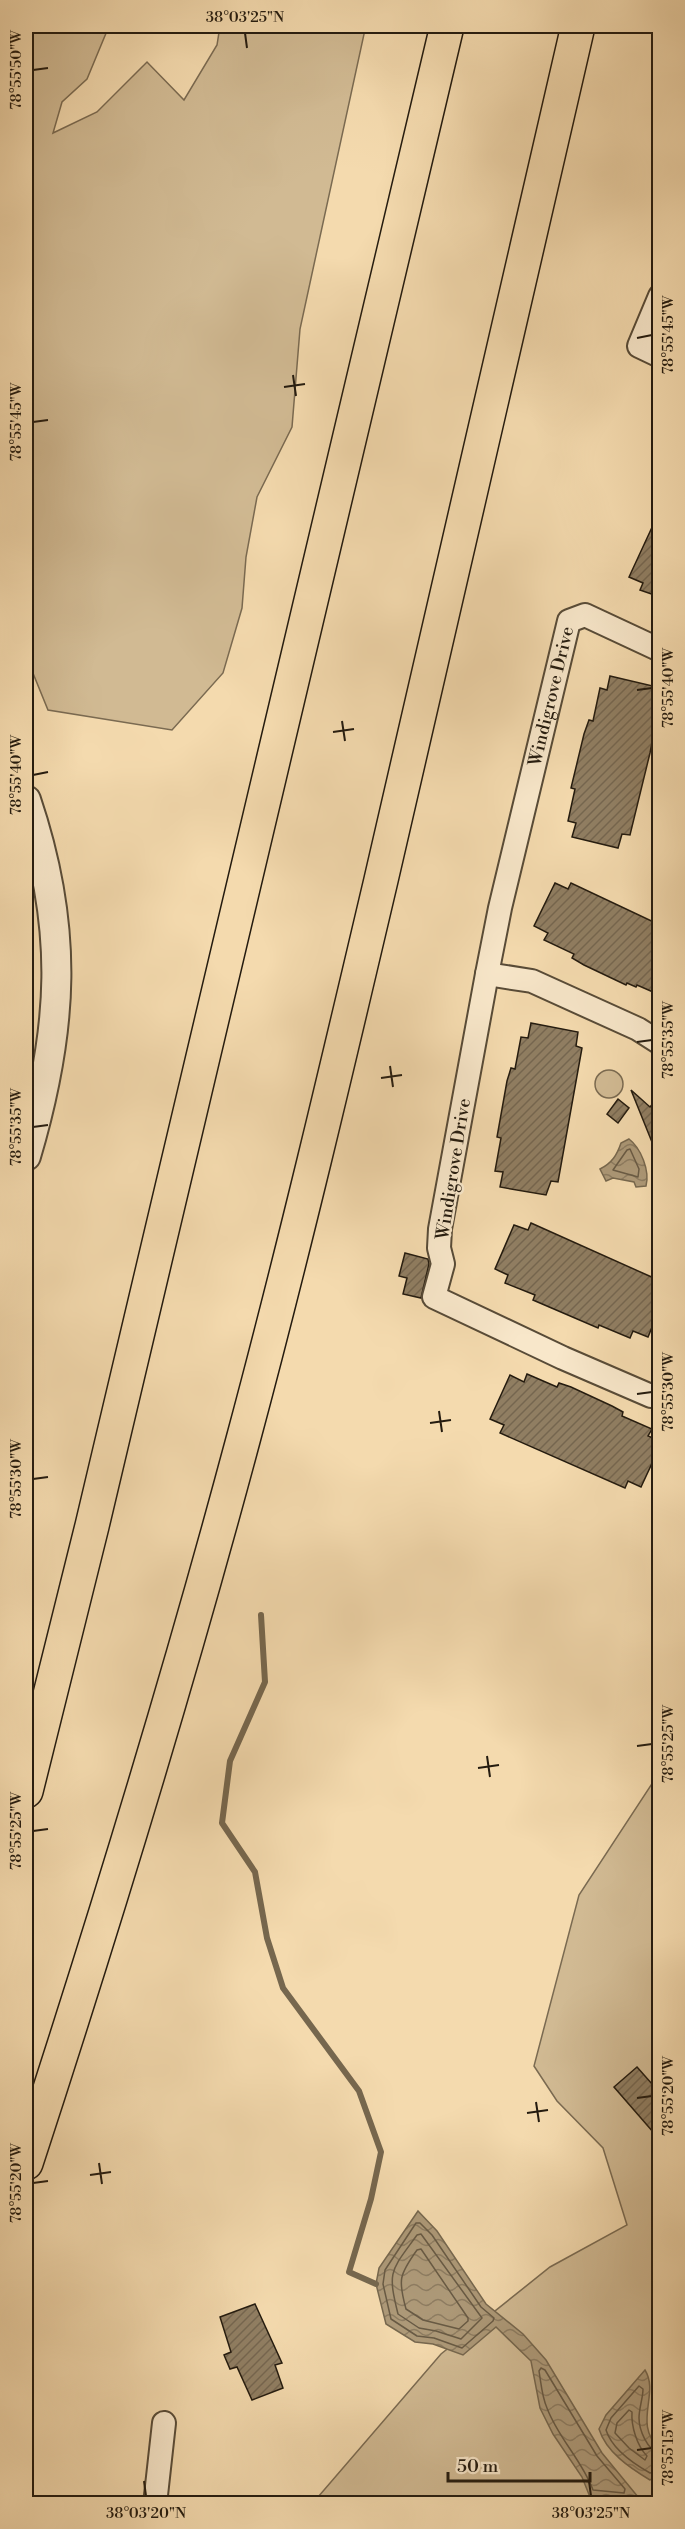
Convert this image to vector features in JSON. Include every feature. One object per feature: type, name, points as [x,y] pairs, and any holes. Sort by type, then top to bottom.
[{"type":"highway","points":[[26,1791],[92,1526],[447,26]]},
{"type":"highway","points":[[26,2163],[74,2017],[140,1802],[201,1591],[282,1294],[448,595],[579,26]]},
{"type":"street","points":[[660,296],[639,346],[660,356]]},
{"type":"street","name":"Windigrove Drive","points":[[660,650],[585,615],[569,621],[500,908],[440,1229],[443,1264],[434,1297],[604,1377],[651,1396],[660,1392]]},
{"type":"street","points":[[26,800],[45,861],[52,895],[56,927],[57,970],[56,1008],[50,1054],[26,1156]]},
{"type":"street","points":[[487,974],[531,981],[638,1029],[660,1043]]},
{"type":"street","points":[[155,2504],[164,2423]]},
{"type":"shaded area","points":[[26,26],[109,26],[87,79],[62,102],[53,133],[97,112],[147,62],[184,100],[217,45],[220,26],[372,26],[364,34],[300,329],[292,427],[257,497],[246,557],[242,608],[223,673],[172,730],[48,710],[26,656]]},
{"type":"shaded area","points":[[609,1070],[619,1074],[623,1084],[619,1094],[609,1098],[599,1094],[595,1084],[599,1074]]},
{"type":"shaded area","points":[[659,1773],[659,2503],[312,2504],[441,2354],[550,2267],[627,2225],[603,2148],[557,2101],[534,2066],[579,1895]]},
{"type":"water","points":[[629,1139],[643,1160],[647,1174],[646,1186],[636,1187],[634,1182],[613,1178],[606,1181],[600,1169],[614,1158],[621,1143]]},
{"type":"water","points":[[418,2211],[437,2231],[486,2304],[523,2334],[546,2360],[602,2453],[643,2503],[626,2503],[623,2500],[590,2497],[582,2477],[553,2434],[540,2408],[531,2361],[496,2327],[463,2355],[433,2344],[415,2342],[386,2324],[376,2284],[379,2268]]},
{"type":"water","points":[[645,2370],[650,2389],[648,2429],[660,2449],[659,2475],[650,2480],[627,2465],[613,2452],[599,2429],[606,2415]]},
{"type":"building","points":[[660,510],[660,597],[640,590],[643,583],[629,577]]},
{"type":"building","points":[[610,676],[657,687],[654,701],[660,702],[630,835],[622,834],[618,848],[572,837],[576,823],[568,821],[575,789],[571,788],[584,734],[589,720],[593,721],[600,688],[607,690]]},
{"type":"building","points":[[555,883],[568,889],[571,883],[660,925],[660,995],[637,985],[636,987],[627,983],[626,985],[584,965],[572,958],[574,954],[544,940],[548,933],[534,926]]},
{"type":"building","points":[[531,1023],[578,1032],[576,1046],[582,1048],[558,1182],[551,1181],[546,1195],[500,1187],[503,1172],[495,1171],[501,1138],[497,1137],[507,1081],[511,1068],[515,1069],[521,1037],[528,1038]]},
{"type":"building","points":[[631,1090],[650,1107],[660,1095],[660,1162]]},
{"type":"building","points":[[618,1099],[629,1108],[618,1123],[607,1114]]},
{"type":"building","points":[[531,1223],[656,1279],[653,1286],[660,1289],[660,1308],[648,1337],[633,1331],[630,1338],[599,1325],[598,1328],[533,1300],[535,1295],[505,1283],[508,1275],[495,1269],[514,1225],[528,1230]]},
{"type":"building","points":[[405,1253],[428,1259],[429,1264],[421,1298],[403,1294],[407,1278],[399,1276]]},
{"type":"building","points":[[527,1374],[557,1387],[559,1383],[571,1387],[623,1412],[622,1416],[652,1429],[648,1436],[660,1441],[660,1446],[641,1487],[628,1481],[625,1488],[500,1433],[504,1425],[490,1419],[510,1375],[524,1382]]},
{"type":"building","points":[[637,2067],[660,2093],[660,2140],[614,2087]]},
{"type":"building","points":[[255,2304],[282,2363],[275,2365],[283,2388],[252,2400],[237,2367],[230,2369],[224,2355],[231,2352],[220,2317]]},
{"type":"waterway","points":[[261,1615],[265,1682],[230,1761],[222,1823],[255,1872],[267,1938],[283,1988],[359,2091],[381,2152],[371,2199],[349,2272],[376,2284]]}]
